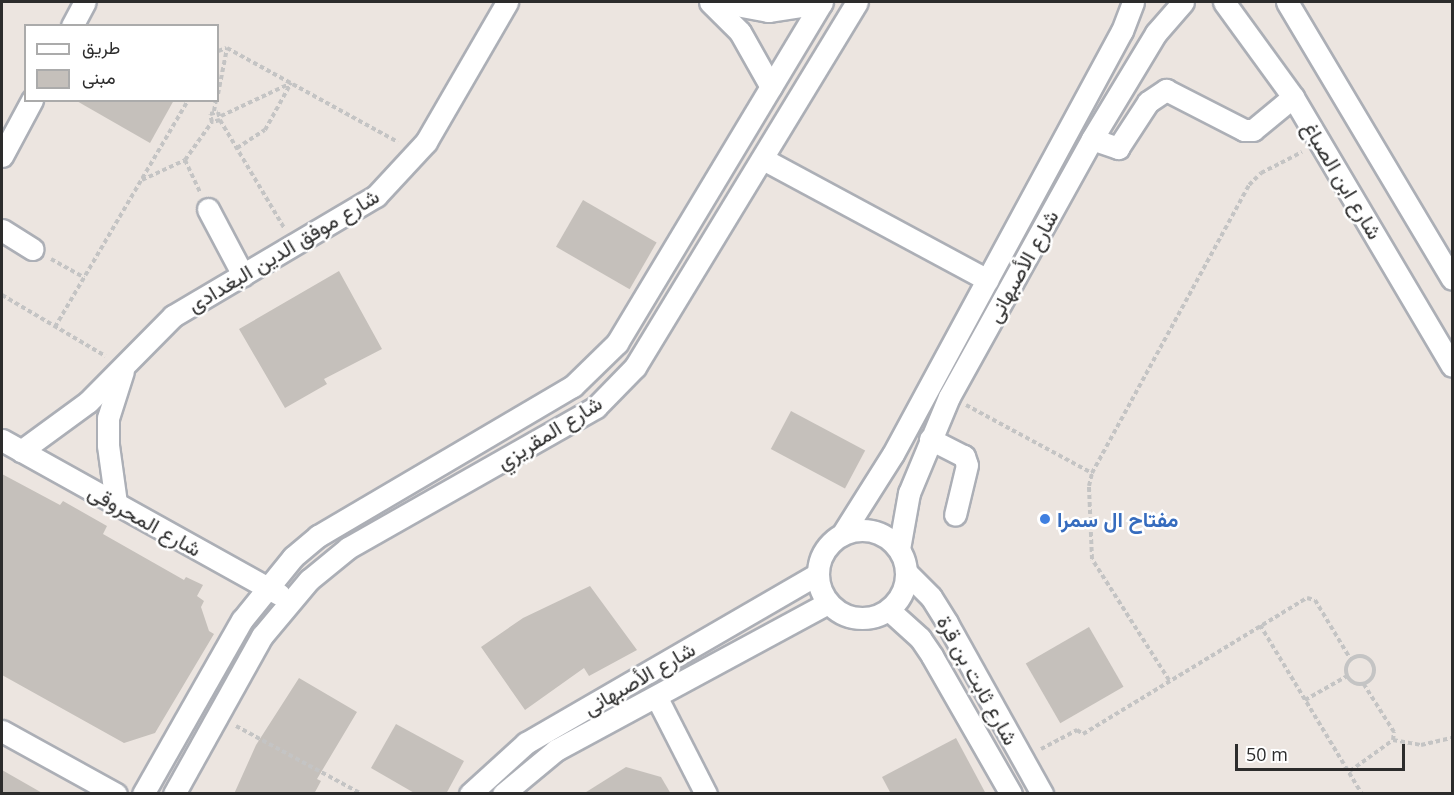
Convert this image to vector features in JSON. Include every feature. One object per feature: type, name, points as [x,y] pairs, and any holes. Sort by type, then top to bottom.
[{"type":"street","points":[[73,24],[85,2]]},
{"type":"street","name":"شارع موفق الدين البغدادى","points":[[21,451],[88,402],[173,316],[376,196],[417,153],[507,2]]},
{"type":"street","points":[[710,2],[740,32],[771,87]]},
{"type":"street","points":[[720,2],[768,11],[822,2]]},
{"type":"street","name":"شارع المقريزي","points":[[143,794],[242,620],[292,557],[318,536],[573,386],[603,359],[628,326],[822,2]]},
{"type":"street","name":"شارع المقريزي","points":[[174,794],[262,636],[289,600],[348,548],[603,401],[651,345],[858,2]]},
{"type":"street","name":"شارع الأصبهانى","points":[[843,533],[893,454],[1122,31],[1133,2]]},
{"type":"street","name":"شارع الأصبهانى","points":[[899,549],[909,493],[950,396],[1092,139],[1156,33],[1183,2]]},
{"type":"street","name":"شارع ابن الصباغ","points":[[1224,2],[1293,97],[1322,142],[1452,366]]},
{"type":"street","name":"شارع ابن الصباغ","points":[[1287,2],[1452,279]]},
{"type":"street","points":[[1092,139],[1118,148],[1148,102],[1166,90],[1244,130],[1262,126],[1293,97]]},
{"type":"street","points":[[2,156],[31,102]]},
{"type":"street","points":[[763,159],[988,280]]},
{"type":"street","points":[[208,209],[243,275]]},
{"type":"street","points":[[2,230],[33,249]]},
{"type":"street","name":"شارع موفق الدين البغدادى","points":[[116,503],[108,445],[108,418],[124,367]]},
{"type":"street","points":[[930,439],[964,456],[967,465],[955,515]]},
{"type":"street","name":"شارع المحروقى","points":[[2,440],[289,600]]},
{"type":"street","points":[[855,530],[880,533],[899,549],[906,572],[902,593],[889,610],[857,618],[828,603],[817,574],[820,557],[829,543],[843,533],[855,530]]},
{"type":"street","name":"شارع ثابت بن قرة","points":[[906,572],[925,590],[947,623],[1042,794]]},
{"type":"street","name":"شارع الأصبهانى","points":[[470,794],[526,743],[817,574]]},
{"type":"street","name":"شارع الأصبهانى","points":[[503,794],[556,750],[657,698],[828,603]]},
{"type":"street","name":"شارع ثابت بن قرة","points":[[889,610],[920,638],[932,656],[1011,794]]},
{"type":"street","points":[[657,698],[706,794]]},
{"type":"street","points":[[2,731],[116,794]]},
{"type":"path","points":[[219,51],[227,48],[417,153]]},
{"type":"path","points":[[219,89],[227,48]]},
{"type":"path","points":[[142,180],[166,172],[185,160],[212,122],[291,83]]},
{"type":"path","points":[[237,148],[266,130],[291,83]]},
{"type":"path","points":[[55,327],[187,102]]},
{"type":"path","points":[[212,122],[209,118],[214,111],[216,102]]},
{"type":"path","points":[[214,111],[294,245]]},
{"type":"path","points":[[1169,680],[1092,559],[1089,486],[1092,473],[1249,185],[1261,172],[1322,142]]},
{"type":"path","points":[[185,160],[208,209]]},
{"type":"path","points":[[33,249],[84,277]]},
{"type":"path","points":[[2,295],[124,367]]},
{"type":"path","points":[[950,396],[1092,473]]},
{"type":"path","points":[[1022,759],[1077,730],[1083,734],[1260,625],[1311,598],[1351,660],[1347,676],[1305,700]]},
{"type":"path","points":[[1260,625],[1362,794]]},
{"type":"path","points":[[1351,660],[1362,657],[1372,664],[1372,676],[1363,683]]},
{"type":"path","points":[[1347,676],[1363,683],[1394,732],[1393,740]]},
{"type":"path","points":[[217,715],[362,794]]},
{"type":"path","points":[[1349,772],[1393,740],[1421,745],[1452,738]]},
{"type":"building","points":[[78,102],[173,102],[150,143]]},
{"type":"building","points":[[583,200],[657,242],[630,289],[556,247]]},
{"type":"building","points":[[339,271],[382,349],[324,379],[327,384],[285,408],[239,329]]},
{"type":"building","points":[[791,411],[865,450],[845,488],[771,449]]},
{"type":"building","points":[[2,474],[60,505],[63,501],[107,526],[103,534],[184,580],[186,577],[203,585],[197,596],[204,601],[201,607],[209,631],[214,634],[155,733],[124,743],[2,675]]},
{"type":"building","points":[[590,586],[637,650],[589,676],[584,668],[525,710],[481,647],[523,618]]},
{"type":"building","points":[[1089,627],[1124,687],[1060,723],[1026,664]]},
{"type":"building","points":[[299,678],[357,712],[317,779],[321,781],[314,794],[234,794],[256,745]]},
{"type":"building","points":[[396,724],[464,761],[446,794],[416,794],[371,768]]},
{"type":"building","points":[[956,738],[986,794],[891,794],[882,777]]},
{"type":"building","points":[[626,767],[661,777],[671,794],[583,794]]},
{"type":"building","points":[[2,770],[44,794],[2,794]]},
{"type":"place","name":"مفتاح ال سمرا","points":[[1045,519]]}]
